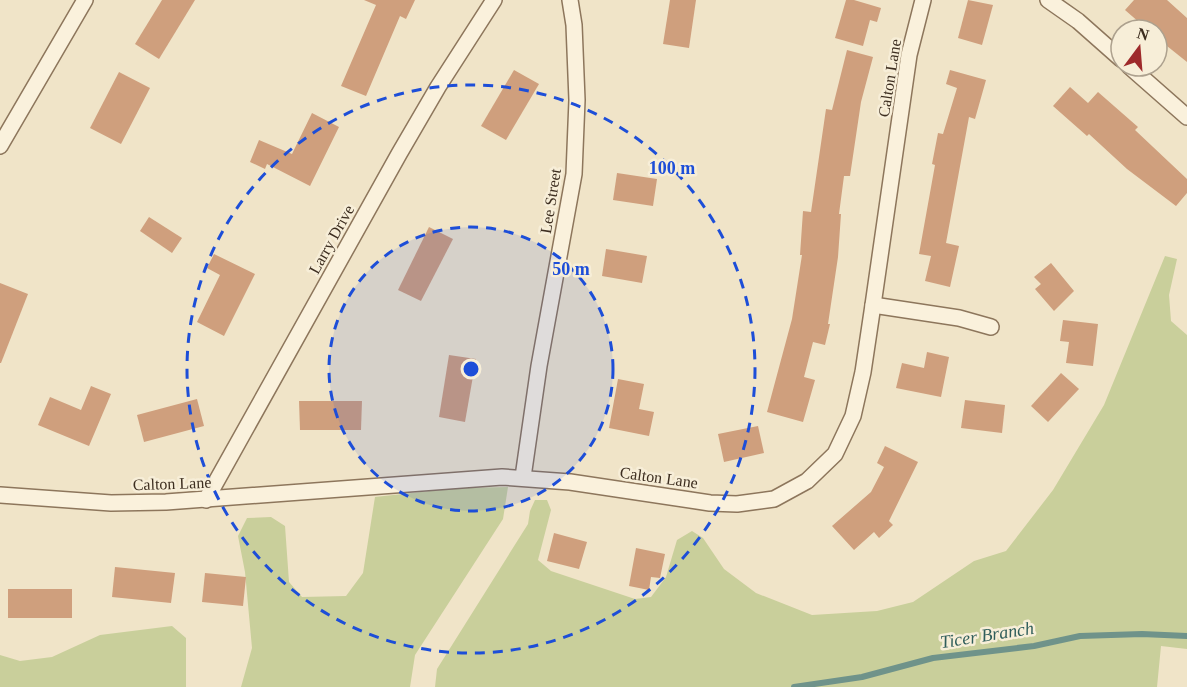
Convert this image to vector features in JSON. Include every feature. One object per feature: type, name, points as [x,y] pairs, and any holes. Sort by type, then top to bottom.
[{"type":"street","points":[[0,146],[85,0]]},
{"type":"street","name":"Larry Drive","points":[[207,500],[399,154],[438,87],[494,0]]},
{"type":"street","name":"Lee Street","points":[[523,477],[539,366],[574,174],[577,100],[574,25],[570,0]]},
{"type":"street","name":"Calton Lane","points":[[0,495],[32,499],[111,502],[207,500],[482,478],[523,477],[710,502],[737,504],[774,499],[807,481],[835,454],[848,430],[862,372],[873,305],[909,55],[923,0]]},
{"type":"street","points":[[1048,0],[1078,21],[1109,48]]},
{"type":"street","points":[[1143,78],[1187,117]]},
{"type":"street","points":[[873,305],[959,318],[991,327]]},
{"type":"green space","points":[[1165,256],[1177,259],[1169,295],[1171,321],[1187,335],[1187,649],[1161,646],[1157,687],[435,687],[437,669],[528,524],[535,500],[547,500],[551,510],[538,560],[551,571],[635,599],[651,597],[666,577],[677,540],[692,531],[703,538],[724,569],[756,593],[812,615],[877,611],[913,602],[974,561],[1006,551],[1053,490],[1104,405]]},
{"type":"green space","points":[[508,487],[503,519],[415,655],[410,687],[241,687],[252,648],[245,572],[238,536],[247,518],[271,517],[285,526],[289,582],[302,597],[346,596],[363,573],[375,497],[457,488]]},
{"type":"green space","points":[[172,626],[186,638],[186,687],[0,687],[0,655],[20,661],[52,657],[100,635]]},
{"type":"building","points":[[162,0],[195,0],[159,59],[135,44]]},
{"type":"building","points":[[364,0],[415,0],[406,19],[400,16],[366,96],[341,86],[376,5]]},
{"type":"building","points":[[670,0],[696,0],[689,48],[663,44]]},
{"type":"building","points":[[846,0],[881,8],[877,22],[870,20],[863,46],[835,38]]},
{"type":"building","points":[[968,0],[993,5],[982,45],[958,38]]},
{"type":"building","points":[[1134,0],[1167,0],[1187,18],[1187,62],[1169,48],[1169,18],[1134,18],[1125,10]]},
{"type":"building","points":[[847,50],[873,57],[861,102],[850,176],[844,176],[839,214],[841,214],[838,257],[828,324],[830,324],[825,345],[813,342],[804,377],[815,380],[803,422],[767,412],[792,319],[802,255],[800,255],[803,211],[811,212],[826,109],[832,110]]},
{"type":"building","points":[[514,70],[539,84],[506,140],[481,126]]},
{"type":"building","points":[[950,70],[986,80],[975,119],[969,117],[946,243],[959,246],[950,287],[925,281],[931,256],[919,254],[935,165],[932,164],[938,133],[943,134],[957,88],[946,84]]},
{"type":"building","points":[[119,72],[150,88],[121,144],[90,128]]},
{"type":"building","points":[[1070,87],[1088,103],[1098,92],[1138,127],[1135,130],[1187,179],[1187,193],[1176,206],[1127,169],[1089,134],[1087,136],[1053,106]]},
{"type":"building","points":[[312,113],[339,127],[310,186],[267,164],[265,169],[250,162],[259,140],[292,154]]},
{"type":"building","points":[[617,173],[657,179],[653,206],[613,200]]},
{"type":"building","points":[[149,217],[182,238],[172,253],[140,231]]},
{"type":"building","points":[[429,227],[453,239],[421,301],[398,290]]},
{"type":"building","points":[[606,249],[647,256],[642,283],[602,276]]},
{"type":"building","points":[[214,254],[255,274],[224,336],[197,322],[220,275],[207,268]]},
{"type":"building","points":[[1051,263],[1074,291],[1054,311],[1035,289],[1041,284],[1034,277]]},
{"type":"building","points":[[0,283],[28,294],[1,363],[0,363]]},
{"type":"building","points":[[1063,320],[1098,324],[1093,366],[1066,363],[1069,342],[1060,341]]},
{"type":"building","points":[[927,352],[949,357],[941,397],[896,388],[902,363],[924,368]]},
{"type":"building","points":[[449,355],[476,359],[465,422],[439,417]]},
{"type":"building","points":[[1061,373],[1079,389],[1048,422],[1031,406]]},
{"type":"building","points":[[618,379],[644,384],[639,409],[654,412],[649,436],[609,428]]},
{"type":"building","points":[[91,386],[111,394],[89,446],[38,425],[50,397],[81,410]]},
{"type":"building","points":[[197,399],[204,426],[144,442],[137,415]]},
{"type":"building","points":[[965,400],[1005,405],[1002,433],[961,428]]},
{"type":"building","points":[[299,401],[362,401],[361,430],[300,430]]},
{"type":"building","points":[[758,426],[764,453],[724,462],[718,434]]},
{"type":"building","points":[[885,446],[918,462],[889,521],[893,525],[879,538],[874,532],[854,550],[832,526],[871,492],[884,467],[877,463]]},
{"type":"building","points":[[554,533],[587,542],[579,569],[547,561]]},
{"type":"building","points":[[636,548],[665,554],[660,578],[651,577],[649,590],[629,586]]},
{"type":"building","points":[[115,567],[175,573],[171,603],[112,597]]},
{"type":"building","points":[[205,573],[246,577],[243,606],[202,602]]},
{"type":"building","points":[[8,589],[72,589],[72,618],[8,618]]},
{"type":"waterway","name":"Ticer Branch","points":[[794,687],[862,677],[933,658],[1034,646],[1080,636],[1142,634],[1187,636]]}]
